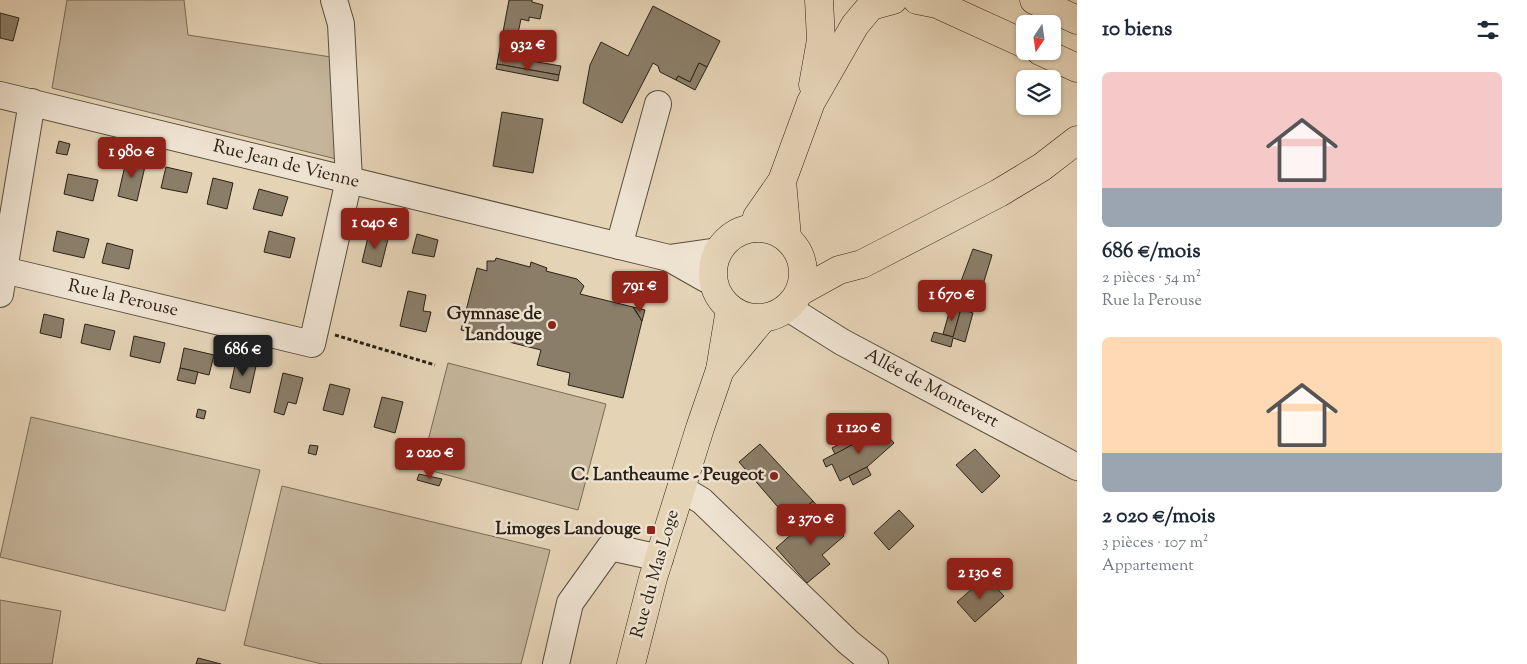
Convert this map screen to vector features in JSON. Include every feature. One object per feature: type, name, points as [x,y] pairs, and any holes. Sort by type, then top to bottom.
[{"type":"main road","points":[[811,102],[821,40],[819,0]]},
{"type":"main road","points":[[754,228],[757,217],[782,182],[811,102],[856,25],[871,6],[893,0]]},
{"type":"main road","points":[[917,0],[937,4],[1016,40]]},
{"type":"main road","points":[[971,0],[1016,21]]},
{"type":"main road","points":[[1034,0],[1077,20]]},
{"type":"main road","points":[[1059,0],[1077,15]]},
{"type":"main road","points":[[1061,42],[1077,50]]},
{"type":"main road","points":[[1060,60],[1077,68]]},
{"type":"main road","points":[[839,270],[772,230],[754,228],[736,233],[724,243],[718,251],[713,266],[713,280],[719,296],[730,309],[744,317],[762,319],[777,315],[794,300],[839,270],[862,264],[999,193],[1042,168],[1077,140]]},
{"type":"main road","points":[[782,182],[792,243],[804,268],[804,280],[794,300]]},
{"type":"main road","name":"Rue du Mas Loge","points":[[631,664],[660,558],[720,370],[730,309]]},
{"type":"main road","name":"Rue du Mas Loge","points":[[720,370],[762,319]]},
{"type":"street","points":[[315,329],[349,180],[341,24],[334,0]]},
{"type":"street","name":"Rue Jean de Vienne","points":[[0,95],[669,258],[706,279],[713,280]]},
{"type":"street","points":[[2,282],[32,102]]},
{"type":"street","points":[[620,246],[658,104]]},
{"type":"street","points":[[669,258],[718,251]]},
{"type":"street","name":"Rue la Perouse","points":[[2,282],[312,344],[315,329]]},
{"type":"street","name":"Allée de Montevert","points":[[794,300],[842,342],[1077,467]]},
{"type":"street","points":[[682,489],[702,502],[848,642],[875,664]]},
{"type":"street","points":[[556,664],[570,602],[610,547],[660,558]]},
{"type":"path","points":[[315,329],[435,366]]},
{"type":"shaded area","points":[[67,0],[184,0],[188,35],[331,57],[336,159],[52,88]]},
{"type":"shaded area","points":[[448,363],[606,404],[578,510],[421,468]]},
{"type":"shaded area","points":[[31,417],[260,470],[225,611],[0,557]]},
{"type":"shaded area","points":[[282,486],[550,550],[521,664],[322,664],[244,645]]},
{"type":"shaded area","points":[[0,600],[61,611],[52,664],[0,664]]},
{"type":"building","points":[[509,0],[532,0],[532,2],[543,5],[540,19],[529,17],[529,21],[521,19],[515,48],[521,49],[519,59],[561,66],[559,75],[497,64]]},
{"type":"building","points":[[653,6],[720,41],[707,67],[699,63],[690,82],[678,76],[676,80],[660,72],[658,66],[653,63],[622,123],[583,103],[590,65],[601,42],[628,56]]},
{"type":"building","points":[[0,13],[19,18],[13,41],[0,38]]},
{"type":"building","points":[[699,63],[707,67],[695,90],[676,80],[678,76],[690,82]]},
{"type":"building","points":[[497,64],[559,75],[558,81],[496,69]]},
{"type":"building","points":[[502,112],[543,119],[533,173],[493,166]]},
{"type":"building","points":[[59,141],[70,144],[67,155],[56,153]]},
{"type":"building","points":[[127,157],[146,162],[137,201],[118,196]]},
{"type":"building","points":[[166,167],[192,173],[187,193],[161,188]]},
{"type":"building","points":[[68,174],[98,180],[93,201],[64,194]]},
{"type":"building","points":[[213,178],[233,183],[227,209],[207,204]]},
{"type":"building","points":[[259,189],[288,197],[282,216],[253,209]]},
{"type":"building","points":[[57,231],[89,239],[84,258],[53,251]]},
{"type":"building","points":[[269,231],[295,238],[290,258],[264,252]]},
{"type":"building","points":[[369,233],[388,239],[381,267],[362,262]]},
{"type":"building","points":[[417,234],[438,240],[434,257],[412,253]]},
{"type":"building","points":[[107,243],[133,250],[129,269],[102,263]]},
{"type":"building","points":[[973,249],[992,255],[981,291],[960,284]]},
{"type":"building","name":"Gymnase de Landouge","points":[[496,258],[530,267],[531,262],[547,268],[546,271],[577,279],[584,286],[580,294],[633,307],[642,321],[623,398],[568,385],[570,373],[537,365],[541,350],[461,330],[477,268],[487,271],[487,261],[495,261]]},
{"type":"building","points":[[408,291],[426,295],[423,311],[431,312],[426,332],[400,326]]},
{"type":"building","points":[[951,306],[961,309],[953,337],[943,334]]},
{"type":"building","points":[[633,307],[645,310],[642,321],[636,311]]},
{"type":"building","points":[[961,309],[973,313],[965,342],[953,338],[951,347],[931,341],[934,332],[953,337]]},
{"type":"building","points":[[44,314],[64,319],[61,338],[40,333]]},
{"type":"building","points":[[85,324],[115,331],[110,350],[81,343]]},
{"type":"building","points":[[134,336],[165,343],[160,363],[130,356]]},
{"type":"building","points":[[184,348],[214,355],[209,375],[180,368]]},
{"type":"building","points":[[236,361],[256,366],[250,393],[230,388]]},
{"type":"building","points":[[180,368],[198,372],[195,384],[177,380]]},
{"type":"building","points":[[283,373],[303,378],[296,404],[288,402],[284,415],[274,412]]},
{"type":"building","points":[[330,384],[350,389],[343,415],[323,410]]},
{"type":"building","points":[[382,397],[403,402],[395,433],[374,427]]},
{"type":"building","points":[[198,409],[206,411],[204,419],[196,417]]},
{"type":"building","points":[[877,424],[884,432],[878,439],[870,430]]},
{"type":"building","points":[[870,430],[878,439],[884,432],[894,443],[867,467],[840,481],[832,464],[826,467],[823,460],[857,442]]},
{"type":"building","points":[[854,436],[857,442],[835,454],[832,448]]},
{"type":"building","points":[[760,444],[813,501],[790,521],[739,462]]},
{"type":"building","points":[[310,445],[318,446],[316,455],[308,453]]},
{"type":"building","points":[[975,449],[1000,476],[982,493],[956,465]]},
{"type":"building","points":[[867,467],[871,475],[853,485],[849,476]]},
{"type":"building","points":[[419,474],[442,479],[439,486],[417,480]]},
{"type":"building","points":[[813,501],[820,509],[797,529],[790,521]]},
{"type":"building","points":[[820,509],[844,536],[822,555],[830,564],[807,583],[776,548]]},
{"type":"building","points":[[899,510],[914,526],[889,550],[874,533]]},
{"type":"building","points":[[981,571],[989,580],[976,591],[968,583]]},
{"type":"building","points":[[989,580],[1004,596],[975,622],[957,602],[973,588],[976,591]]},
{"type":"building","points":[[198,658],[221,664],[196,664]]},
{"type":"place","name":"Gymnase de Landouge","points":[[552,325]]},
{"type":"place","name":"C. Lantheaume - Peugeot","points":[[774,476]]},
{"type":"place","name":"Limoges Landouge","points":[[651,530]]}]
